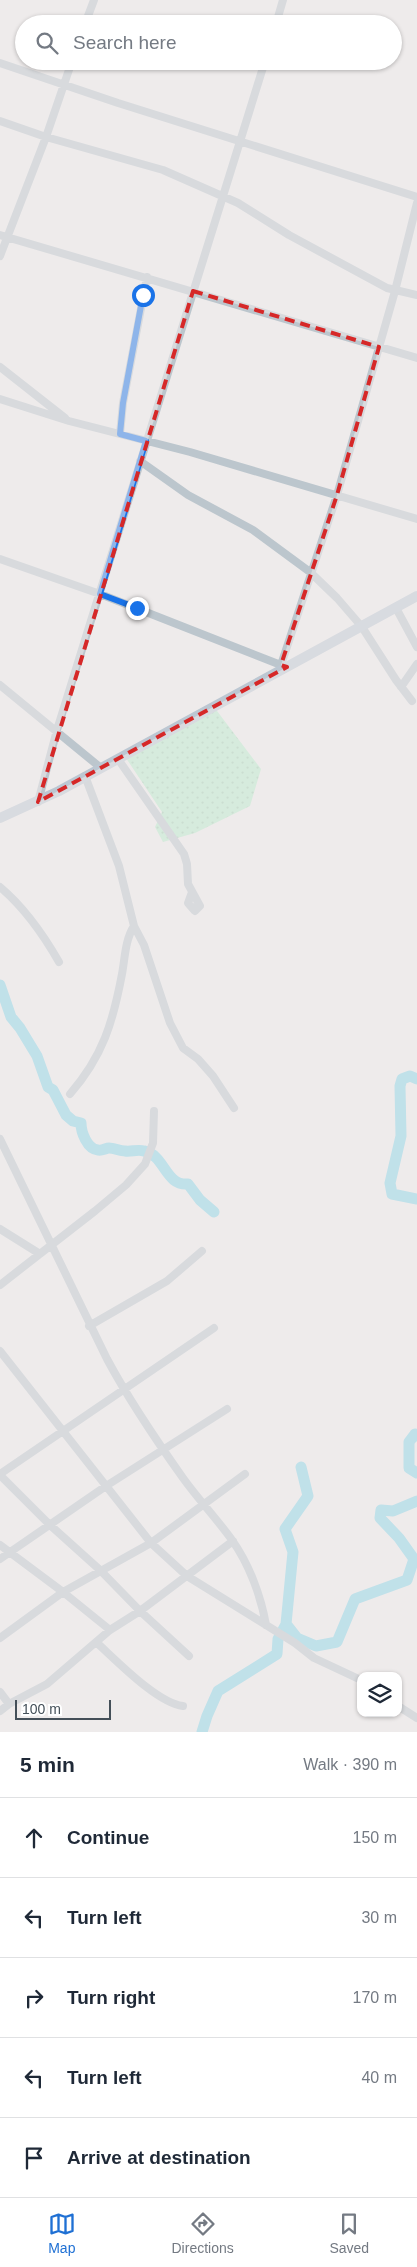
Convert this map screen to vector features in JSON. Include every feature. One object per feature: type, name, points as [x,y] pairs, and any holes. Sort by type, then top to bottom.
[{"type":"street","points":[[89,15],[94,0]]},
{"type":"street","points":[[279,15],[283,0]]},
{"type":"street","points":[[0,63],[15,68]]},
{"type":"street","points":[[21,70],[118,103],[417,197]]},
{"type":"street","points":[[0,256],[3,236],[46,136],[69,70]]},
{"type":"street","points":[[38,802],[57,730],[262,70]]},
{"type":"street","points":[[0,121],[163,170],[223,196],[269,221],[290,236],[395,291],[417,295]]},
{"type":"street","points":[[284,666],[310,572],[337,496],[395,291],[417,203]]},
{"type":"street","points":[[3,236],[193,290],[417,358]]},
{"type":"street","points":[[120,434],[123,403],[147,277]]},
{"type":"street","points":[[0,367],[69,421]]},
{"type":"street","points":[[0,399],[69,421],[146,441],[417,519]]},
{"type":"street","points":[[140,461],[188,495],[253,530],[310,572],[337,598],[362,627],[401,688],[412,701]]},
{"type":"street","points":[[0,559],[100,594],[284,666]]},
{"type":"street","points":[[0,818],[38,802],[284,666],[362,627],[417,596]]},
{"type":"street","points":[[396,608],[417,647]]},
{"type":"street","points":[[401,688],[417,664]]},
{"type":"street","points":[[0,685],[101,768]]},
{"type":"street","points":[[118,759],[184,854],[187,864],[188,884],[192,892]]},
{"type":"street","points":[[85,776],[122,872],[134,926],[144,945],[170,1023],[179,1042],[213,1076],[234,1108]]},
{"type":"street","points":[[0,887],[14,898],[29,916],[59,962]]},
{"type":"street","points":[[70,1094],[91,1068],[106,1038],[114,1014],[127,940],[134,926]]},
{"type":"street","points":[[0,1286],[126,1185],[145,1164],[153,1143],[154,1111]]},
{"type":"street","points":[[0,1140],[90,1326],[123,1389],[163,1449],[233,1541],[245,1562],[267,1625]]},
{"type":"street","points":[[0,1228],[40,1254]]},
{"type":"street","points":[[90,1326],[160,1286],[202,1251]]},
{"type":"street","points":[[189,1656],[140,1611],[100,1570],[50,1525],[0,1475],[214,1328]]},
{"type":"street","points":[[0,1351],[151,1543],[187,1576],[286,1637],[314,1658],[357,1678]]},
{"type":"street","points":[[0,1559],[106,1486],[227,1409]]},
{"type":"street","points":[[0,1638],[63,1592],[151,1543],[245,1474]]},
{"type":"street","points":[[0,1711],[9,1704],[47,1684],[110,1630],[140,1611],[233,1541]]},
{"type":"street","points":[[0,1545],[110,1630]]},
{"type":"street","points":[[96,1642],[150,1689],[177,1705],[183,1706]]},
{"type":"street","points":[[0,1692],[9,1704]]},
{"type":"street","points":[[402,1709],[417,1718]]},
{"type":"highlighted area","points":[[193,291],[379,347],[337,495],[281,665],[287,667],[38,802]]},
{"type":"green space","points":[[211,703],[261,769],[250,806],[195,833],[163,842],[155,827],[162,812],[122,752]]},
{"type":"waterway","points":[[0,985],[11,1017],[37,1056],[48,1087],[53,1090],[66,1115],[73,1121],[81,1123],[83,1135],[91,1147],[99,1150],[109,1148],[121,1151],[142,1150],[151,1154],[174,1180],[188,1184],[200,1200],[214,1212]]},
{"type":"waterway","points":[[417,1079],[410,1076],[402,1079],[400,1086],[401,1136],[390,1183],[392,1194],[417,1199]]},
{"type":"waterway","points":[[417,1436],[415,1434],[409,1442],[409,1468],[417,1473]]},
{"type":"waterway","points":[[301,1467],[308,1496],[285,1529],[293,1552],[286,1624],[297,1638],[316,1646],[337,1642],[355,1599],[407,1580],[414,1559],[399,1538],[380,1518],[381,1510],[393,1511],[417,1501]]},
{"type":"waterway","points":[[202,1732],[218,1691],[277,1654],[278,1639],[285,1626]]},
{"type":"route","points":[[137,608],[100,594],[146,441],[120,434],[123,403],[143,295]]}]
